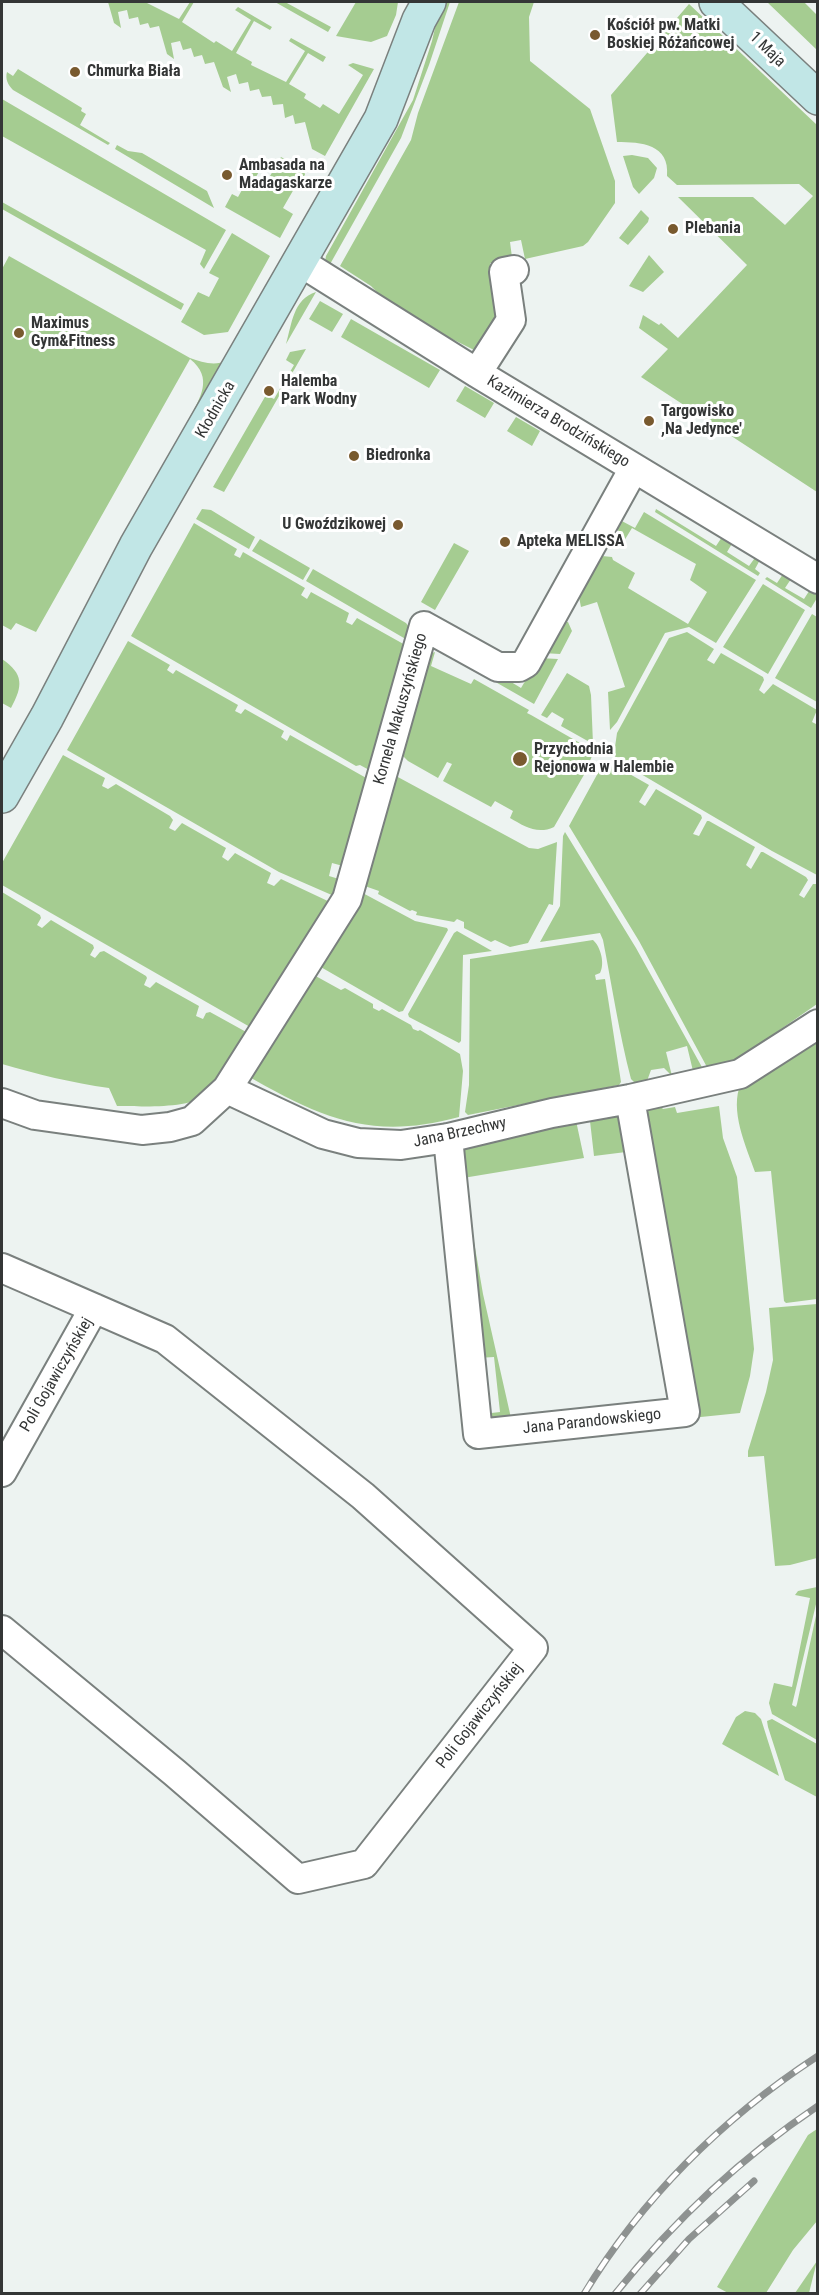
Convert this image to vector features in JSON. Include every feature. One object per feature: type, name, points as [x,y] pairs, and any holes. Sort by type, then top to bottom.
[{"type":"street","name":"1 Maja","points":[[716,2],[818,98]]},
{"type":"street","name":"1 Maja","points":[[746,2],[818,69]]},
{"type":"street","name":"Kłodnicka","points":[[2,796],[47,717],[136,546],[381,119],[421,8]]},
{"type":"street","name":"Kazimierza Brodzińskiego","points":[[300,262],[477,373],[818,579]]},
{"type":"street","points":[[477,373],[511,320],[504,272],[514,270]]},
{"type":"street","name":"Kornela Makuszyńskiego","points":[[227,1089],[347,899],[424,626],[498,668],[519,667],[526,663],[634,468]]},
{"type":"street","name":"Jana Brzechwy","points":[[227,1089],[304,1127],[343,1140],[401,1145],[448,1138],[552,1113],[630,1099],[740,1074],[818,1024]]},
{"type":"street","points":[[2,1103],[35,1115],[142,1130],[170,1128],[192,1121],[227,1089]]},
{"type":"street","name":"Jana Parandowskiego","points":[[448,1138],[478,1434],[685,1412],[630,1099]]},
{"type":"street","name":"Poli Gojawiczyńskiej","points":[[2,1268],[165,1340],[363,1496],[533,1648],[364,1864],[298,1879],[175,1773],[2,1630]]},
{"type":"street","name":"Poli Gojawiczyńskiej","points":[[2,1472],[94,1308]]},
{"type":"green space","points":[[108,2],[145,2],[179,19],[190,2],[194,2],[182,22],[214,43],[216,41],[232,51],[251,20],[235,10],[238,7],[272,27],[270,30],[254,21],[236,53],[252,62],[251,65],[286,82],[305,51],[289,41],[291,38],[326,57],[323,62],[308,53],[289,84],[306,94],[304,98],[320,108],[323,104],[339,114],[363,75],[348,65],[353,63],[374,69],[325,156],[312,149],[305,122],[295,124],[293,115],[285,118],[283,104],[273,105],[271,96],[262,97],[259,89],[250,91],[248,82],[239,84],[236,74],[227,77],[231,92],[223,87],[214,62],[205,64],[202,55],[194,57],[191,48],[183,50],[180,41],[171,43],[174,59],[167,54],[159,26],[150,28],[148,23],[140,25],[138,17],[129,19],[127,10],[118,12],[121,28],[114,23]]},
{"type":"green space","points":[[275,2],[285,2],[331,27],[328,32]]},
{"type":"green space","points":[[356,2],[398,2],[396,15],[387,36],[371,42],[336,36]]},
{"type":"green space","points":[[441,2],[450,2],[401,138],[329,266],[325,261],[326,256],[413,100],[432,41]]},
{"type":"green space","points":[[459,2],[534,2],[529,17],[530,61],[590,109],[615,181],[615,203],[583,246],[525,259],[521,240],[510,242],[513,265],[490,263],[500,332],[484,355],[426,326],[340,266],[411,140],[418,113]]},
{"type":"green space","points":[[767,2],[804,2],[817,15],[817,50]]},
{"type":"green space","points":[[689,4],[817,125],[817,492],[641,377],[668,349],[639,328],[643,315],[659,325],[661,323],[678,338],[747,265],[678,197],[753,197],[785,225],[813,196],[799,184],[677,185],[667,176],[667,165],[659,151],[644,144],[617,142],[611,95]]},
{"type":"green space","points":[[18,69],[82,108],[81,111],[86,114],[80,125],[110,143],[108,145],[13,90],[7,82],[7,72],[13,76]]},
{"type":"green space","points":[[2,99],[226,230],[204,269],[200,264],[206,250],[2,136]]},
{"type":"green space","points":[[117,145],[128,151],[142,153],[207,191],[214,208],[115,149]]},
{"type":"green space","points":[[623,156],[648,158],[657,168],[654,178],[639,194],[633,187]]},
{"type":"green space","points":[[281,157],[304,170],[305,175],[298,182],[283,208],[293,214],[280,238],[225,207],[232,194],[238,197],[257,163],[262,166],[256,177],[266,183]]},
{"type":"green space","points":[[2,202],[184,304],[181,310],[2,209]]},
{"type":"green space","points":[[641,210],[649,218],[648,222],[628,245],[619,238]]},
{"type":"green space","points":[[232,233],[270,256],[228,332],[204,335],[181,322],[198,292],[209,297],[219,278],[209,273]]},
{"type":"green space","points":[[649,255],[664,272],[643,292],[629,286]]},
{"type":"green space","points":[[9,256],[190,358],[213,363],[227,360],[191,421],[189,419],[203,388],[203,381],[202,373],[190,359],[36,632],[16,623],[11,630],[2,625],[2,269]]},
{"type":"green space","points":[[316,292],[286,344],[298,306],[308,295]]},
{"type":"green space","points":[[320,301],[343,314],[332,332],[309,319]]},
{"type":"green space","points":[[351,319],[440,370],[429,388],[341,337]]},
{"type":"green space","points":[[306,349],[224,492],[213,487],[266,395],[274,399],[294,365],[286,360],[290,352]]},
{"type":"green space","points":[[465,386],[494,403],[485,418],[456,401]]},
{"type":"green space","points":[[516,417],[540,431],[532,446],[507,431]]},
{"type":"green space","points":[[202,509],[211,510],[255,537],[249,549],[196,519]]},
{"type":"green space","points":[[656,509],[716,546],[722,537],[733,542],[727,552],[749,566],[757,555],[761,558],[755,569],[760,573],[758,576],[655,512]]},
{"type":"green space","points":[[644,512],[756,580],[716,643],[689,627],[665,633],[617,722],[610,730],[608,692],[625,687],[597,602],[581,607],[578,592],[594,560],[602,556],[612,557],[613,560],[635,573],[628,588],[688,624],[707,592],[690,580],[696,564],[632,528],[624,541],[622,539],[618,531],[618,519],[635,528]]},
{"type":"green space","points":[[194,523],[237,549],[234,555],[240,558],[243,552],[305,588],[301,595],[307,599],[311,592],[349,613],[346,622],[352,625],[357,618],[407,646],[371,771],[360,765],[356,766],[131,636]]},
{"type":"green space","points":[[260,539],[310,568],[303,580],[252,551]]},
{"type":"green space","points":[[454,543],[469,551],[435,610],[421,602]]},
{"type":"green space","points":[[313,569],[406,623],[409,627],[409,641],[306,581]]},
{"type":"green space","points":[[783,574],[791,579],[785,588],[804,599],[811,588],[817,590],[817,598],[811,608],[765,579],[767,577],[777,583]]},
{"type":"green space","points":[[763,584],[805,610],[768,674],[723,647]]},
{"type":"green space","points":[[812,614],[817,617],[817,702],[775,678]]},
{"type":"green space","points":[[564,621],[568,622],[572,631],[560,654],[542,653]]},
{"type":"green space","points":[[687,632],[714,649],[707,660],[714,664],[721,653],[763,677],[764,680],[759,690],[764,694],[773,684],[817,710],[812,722],[818,725],[817,875],[617,760],[614,754],[617,733],[669,638]]},
{"type":"green space","points":[[128,641],[170,665],[167,670],[173,674],[176,670],[238,705],[235,711],[241,714],[245,709],[284,731],[281,737],[287,741],[290,735],[368,779],[343,866],[332,863],[329,876],[339,879],[334,896],[279,872],[67,750]]},
{"type":"green space","points":[[435,652],[431,666],[471,684],[474,679],[529,710],[527,713],[594,751],[585,773],[554,827],[536,830],[526,826],[510,818],[513,811],[495,801],[491,807],[443,781],[452,764],[447,762],[438,778],[408,761],[401,754],[429,654]]},
{"type":"green space","points":[[539,658],[558,659],[534,704],[478,672],[483,665],[521,688]]},
{"type":"green space","points":[[2,659],[18,675],[18,693],[11,708],[2,703]]},
{"type":"green space","points":[[567,673],[589,686],[593,744],[561,726],[564,719],[552,712],[547,718],[541,715]]},
{"type":"green space","points":[[63,755],[105,778],[102,786],[108,789],[116,784],[170,816],[173,820],[169,828],[175,831],[182,823],[226,848],[222,857],[228,861],[235,853],[271,873],[267,883],[274,886],[281,879],[332,903],[250,1027],[2,885],[2,863]]},
{"type":"green space","points":[[605,760],[649,785],[639,802],[645,806],[656,789],[701,815],[702,818],[693,834],[699,836],[709,821],[755,847],[746,865],[751,869],[763,852],[806,877],[808,880],[799,895],[804,898],[813,884],[817,884],[817,1004],[738,1059],[708,1069],[639,941],[569,826]]},
{"type":"green space","points":[[396,776],[529,848],[538,849],[557,842],[553,905],[549,904],[528,943],[510,947],[495,940],[491,942],[464,928],[464,922],[457,919],[454,922],[416,915],[417,912],[410,911],[378,894],[379,891],[359,884]]},
{"type":"green space","points":[[565,832],[636,948],[703,1069],[693,1071],[687,1046],[666,1052],[672,1076],[664,1068],[651,1070],[647,1081],[635,1083],[631,1079],[627,1062],[600,933],[540,942],[560,906]]},
{"type":"green space","points":[[359,891],[415,921],[448,930],[403,1011],[399,1012],[319,966]]},
{"type":"green space","points":[[2,892],[40,915],[41,918],[37,925],[42,928],[51,920],[93,945],[94,948],[90,955],[95,958],[104,951],[146,976],[144,985],[150,988],[156,982],[199,1006],[196,1016],[203,1019],[206,1013],[210,1012],[248,1033],[209,1093],[178,1105],[117,1106],[109,1088],[55,1078],[2,1064]]},
{"type":"green space","points":[[457,931],[492,951],[463,955],[461,1041],[459,1043],[409,1017],[408,1014]]},
{"type":"green space","points":[[593,940],[601,956],[600,973],[595,975],[596,980],[605,979],[621,1082],[619,1085],[468,1115],[465,1112],[469,1085],[470,959]]},
{"type":"green space","points":[[312,974],[341,990],[345,988],[373,1004],[373,1008],[379,1011],[382,1009],[411,1025],[413,1029],[420,1030],[460,1054],[463,1071],[459,1117],[428,1124],[399,1127],[373,1126],[323,1114],[246,1075]]},
{"type":"green space","points":[[813,1042],[817,1042],[817,1299],[786,1303],[771,1171],[755,1172],[740,1128],[738,1094],[741,1083]]},
{"type":"green space","points":[[655,1100],[663,1109],[675,1107],[677,1113],[719,1106],[723,1138],[737,1177],[754,1349],[750,1376],[740,1413],[691,1418],[644,1116]]},
{"type":"green space","points":[[619,1111],[674,1394],[668,1406],[666,1393],[669,1392],[626,1152],[594,1156],[591,1114]]},
{"type":"green space","points":[[575,1116],[584,1158],[463,1178],[483,1294],[511,1418],[563,1410],[556,1419],[495,1426],[485,1421],[483,1414],[500,1412],[494,1357],[477,1358],[460,1193],[459,1160],[466,1145],[514,1130]]},
{"type":"green space","points":[[817,1304],[817,1558],[790,1565],[775,1566],[764,1456],[748,1457],[773,1360],[769,1308]]},
{"type":"green space","points":[[817,1587],[817,1600],[792,1705],[796,1707],[797,1704],[817,1611],[817,1740],[772,1714],[769,1703],[774,1683],[792,1687],[810,1598],[795,1595],[798,1591]]},
{"type":"green space","points":[[745,1711],[755,1713],[761,1719],[779,1776],[722,1744],[736,1717]]},
{"type":"green space","points":[[772,1719],[817,1744],[817,1797],[785,1780],[768,1727],[767,1721]]},
{"type":"green space","points":[[817,2129],[817,2221],[793,2250],[766,2293],[728,2293],[717,2287],[808,2135]]},
{"type":"green space","points":[[817,2261],[809,2293],[795,2293]]},
{"type":"railway","points":[[584,2294],[632,2225],[688,2162],[750,2106],[818,2056]]},
{"type":"railway","points":[[615,2294],[660,2241],[710,2192],[762,2147],[818,2106]]},
{"type":"railway","points":[[640,2294],[689,2239],[754,2181]]},
{"type":"place","name":"Kościół pw. Matki Boskiej Różańcowej","points":[[595,35]]},
{"type":"place","name":"Chmurka Biała","points":[[75,72]]},
{"type":"place","name":"Ambasada na Madagaskarze","points":[[227,175]]},
{"type":"place","name":"Plebania","points":[[673,229]]},
{"type":"place","name":"Maximus Gym&Fitness","points":[[19,333]]},
{"type":"place","name":"Halemba Park Wodny","points":[[269,391]]},
{"type":"place","name":"Targowisko ,Na Jedynce'","points":[[649,421]]},
{"type":"place","name":"Biedronka","points":[[354,456]]},
{"type":"place","name":"U Gwoździkowej","points":[[398,525]]},
{"type":"place","name":"Apteka MELISSA","points":[[505,542]]},
{"type":"place","name":"Przychodnia Rejonowa w Halembie","points":[[520,759]]}]
